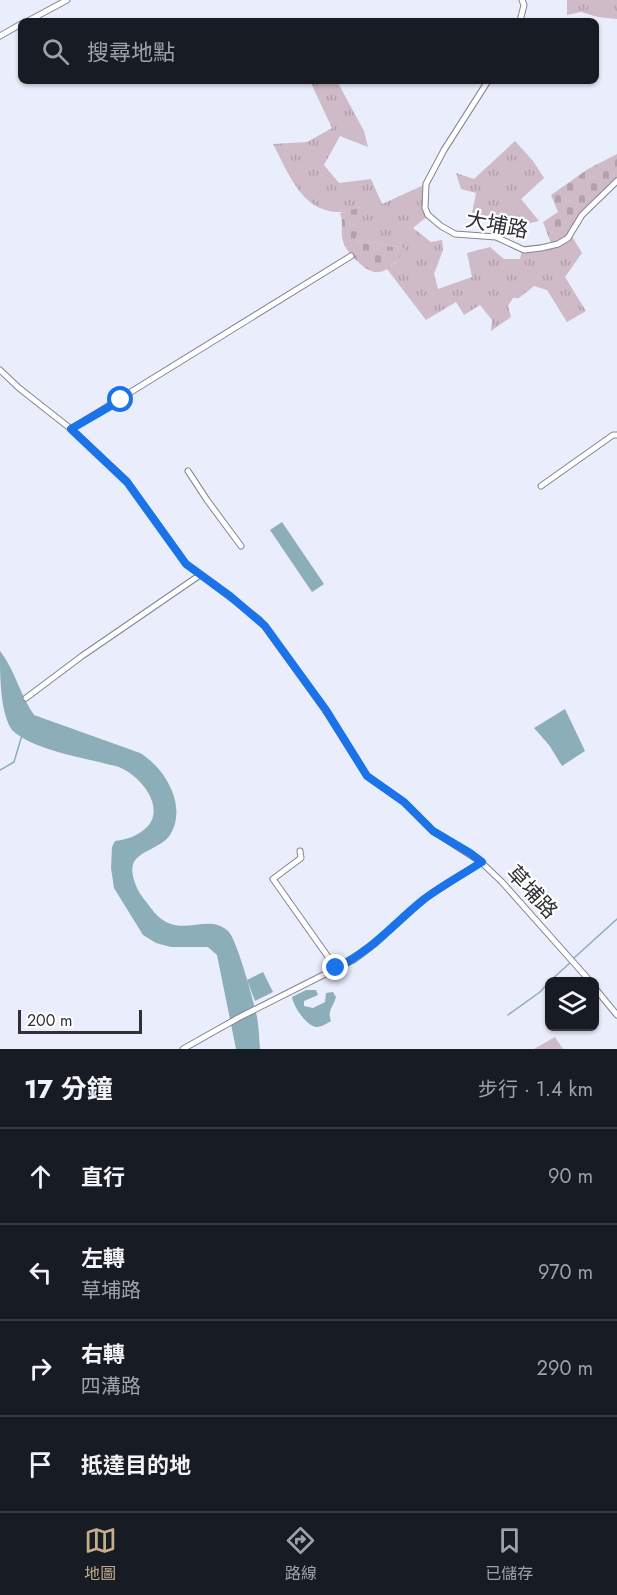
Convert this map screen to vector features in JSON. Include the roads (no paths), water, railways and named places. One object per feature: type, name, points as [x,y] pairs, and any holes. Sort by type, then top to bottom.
[{"type":"street","points":[[33,18],[67,0]]},
{"type":"street","points":[[521,18],[524,5],[522,0]]},
{"type":"street","points":[[0,36],[18,26]]},
{"type":"street","name":"大埔路","points":[[486,84],[444,150],[426,184],[425,208],[441,226],[455,234],[496,237],[524,250],[558,244],[568,238],[582,215],[617,181]]},
{"type":"street","points":[[71,429],[351,256]]},
{"type":"street","name":"草埔路","points":[[0,370],[71,429],[127,482],[186,564],[230,596],[265,626],[326,710],[367,776],[404,802],[433,831],[482,862],[586,977]]},
{"type":"street","points":[[541,486],[613,435],[617,435]]},
{"type":"street","points":[[188,471],[240,546]]},
{"type":"street","points":[[26,698],[82,656],[200,575]]},
{"type":"street","points":[[300,851],[301,858],[273,879],[336,968]]},
{"type":"street","points":[[183,1049],[355,958],[376,943],[424,899],[482,862]]},
{"type":"street","points":[[599,993],[617,1015]]},
{"type":"water","points":[[282,522],[324,584],[312,592],[270,530]]},
{"type":"water","points":[[0,651],[34,715],[140,753],[158,768],[165,778],[175,800],[175,824],[170,835],[162,843],[141,855],[134,862],[132,872],[135,882],[150,907],[160,918],[170,924],[219,925],[232,936],[258,1021],[260,1049],[236,1049],[217,955],[208,947],[171,947],[156,943],[143,935],[114,888],[111,868],[112,847],[115,841],[137,835],[148,826],[152,819],[154,811],[152,803],[144,787],[132,774],[120,768],[42,747],[12,730],[3,704]]},
{"type":"water","points":[[565,709],[585,751],[562,766],[549,745],[534,728]]},
{"type":"water","points":[[263,972],[273,992],[255,1001],[247,980]]},
{"type":"water","points":[[306,990],[316,990],[318,995],[304,1001],[304,1006],[313,1008],[325,1002],[326,993],[333,992],[336,997],[330,1012],[331,1021],[317,1027],[309,1024],[301,1015],[292,997]]},
{"type":"waterway","points":[[0,770],[14,762],[22,735]]},
{"type":"waterway","points":[[574,958],[617,919]]},
{"type":"waterway","points":[[554,977],[571,962]]},
{"type":"waterway","points":[[508,1015],[545,986]]}]
